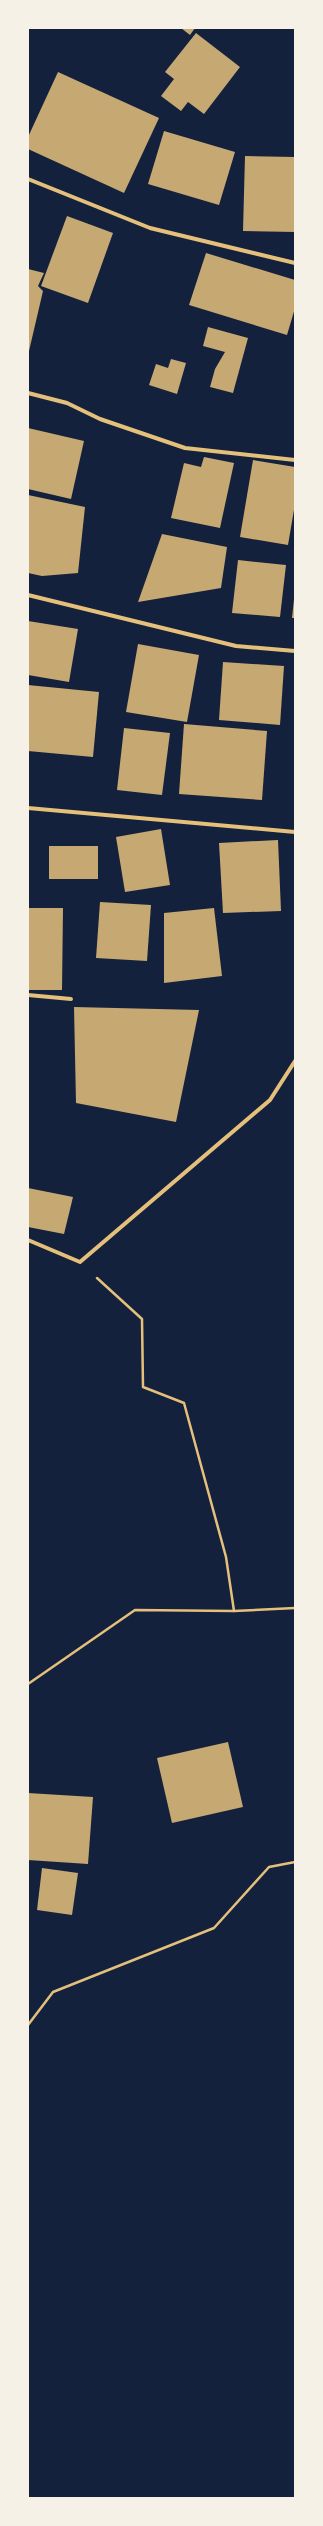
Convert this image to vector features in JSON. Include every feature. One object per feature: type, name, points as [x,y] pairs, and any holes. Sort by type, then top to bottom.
[{"type":"street","points":[[28,179],[150,228],[295,264]]},
{"type":"street","points":[[28,393],[67,403],[100,419],[185,448],[295,460]]},
{"type":"street","points":[[28,595],[236,646],[295,651]]},
{"type":"street","points":[[28,808],[295,832]]},
{"type":"street","points":[[28,995],[71,998]]},
{"type":"street","points":[[28,1240],[80,1262],[270,1100],[295,1061]]},
{"type":"path","points":[[80,1262],[142,1319],[143,1388],[184,1403],[226,1557],[234,1611]]},
{"type":"path","points":[[28,1684],[135,1610],[234,1611],[295,1608]]},
{"type":"path","points":[[28,2025],[53,1992],[214,1928],[269,1867],[295,1862]]},
{"type":"building","points":[[181,28],[195,28],[190,35]]},
{"type":"building","points":[[196,33],[240,67],[204,114],[188,102],[181,111],[161,96],[174,79],[165,72]]},
{"type":"building","points":[[58,72],[159,118],[124,193],[28,149],[28,137]]},
{"type":"building","points":[[164,131],[235,152],[219,205],[148,184]]},
{"type":"building","points":[[245,156],[295,157],[295,232],[243,231]]},
{"type":"building","points":[[67,216],[113,233],[88,303],[41,286]]},
{"type":"building","points":[[206,253],[295,280],[295,308],[287,335],[189,305]]},
{"type":"building","points":[[28,269],[44,273],[38,286],[43,291],[29,351]]},
{"type":"building","points":[[208,327],[248,338],[233,393],[210,387],[215,369],[225,352],[203,346]]},
{"type":"building","points":[[171,359],[186,363],[177,394],[149,385],[156,364],[168,368]]},
{"type":"building","points":[[28,428],[84,441],[71,499],[28,489]]},
{"type":"building","points":[[204,457],[234,463],[220,528],[171,518],[184,463],[201,467]]},
{"type":"building","points":[[253,460],[295,467],[295,504],[288,545],[240,537]]},
{"type":"building","points":[[28,495],[85,507],[78,573],[42,576],[28,573]]},
{"type":"building","points":[[162,534],[227,547],[221,588],[138,602]]},
{"type":"building","points":[[238,560],[286,565],[280,617],[232,613]]},
{"type":"building","points":[[294,599],[295,618],[292,618]]},
{"type":"building","points":[[28,621],[78,629],[69,682],[28,675]]},
{"type":"building","points":[[138,644],[199,655],[187,722],[126,712]]},
{"type":"building","points":[[223,662],[284,666],[280,725],[219,720]]},
{"type":"building","points":[[28,685],[99,692],[93,757],[28,751]]},
{"type":"building","points":[[184,724],[267,731],[262,800],[179,794]]},
{"type":"building","points":[[124,728],[170,733],[162,795],[117,790]]},
{"type":"building","points":[[161,829],[170,885],[125,892],[116,837]]},
{"type":"building","points":[[278,840],[281,911],[223,913],[219,843]]},
{"type":"building","points":[[49,846],[98,846],[98,879],[49,879]]},
{"type":"building","points":[[100,902],[151,905],[147,961],[96,958]]},
{"type":"building","points":[[28,908],[63,908],[62,990],[28,990]]},
{"type":"building","points":[[214,908],[222,976],[164,983],[164,913]]},
{"type":"building","points":[[74,1007],[199,1010],[176,1122],[76,1103]]},
{"type":"building","points":[[28,1188],[73,1197],[64,1234],[28,1227]]},
{"type":"building","points":[[228,1742],[243,1807],[172,1823],[157,1758]]},
{"type":"building","points":[[28,1793],[93,1797],[88,1864],[28,1860]]},
{"type":"building","points":[[42,1868],[78,1873],[72,1915],[37,1910]]}]
